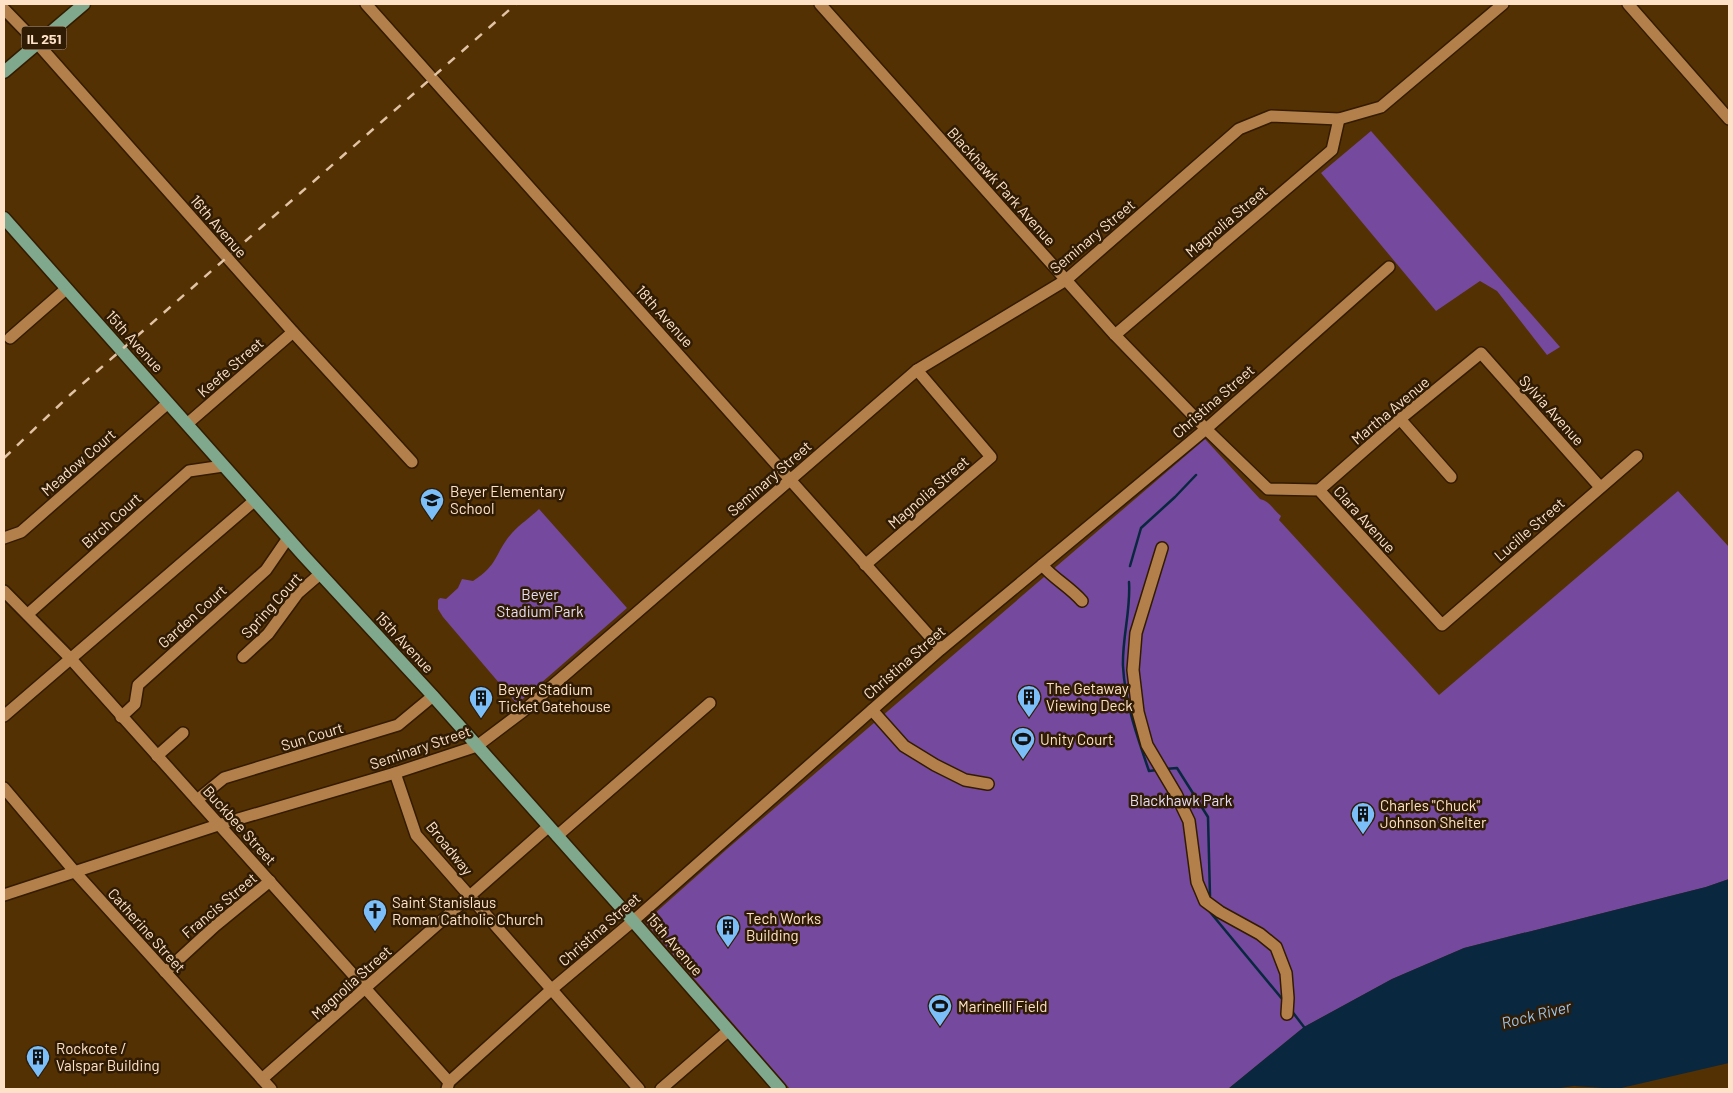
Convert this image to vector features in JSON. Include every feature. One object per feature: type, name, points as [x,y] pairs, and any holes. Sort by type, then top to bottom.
[{"type":"main road","name":"IL 251","points":[[4,72],[84,4]]},
{"type":"main road","name":"15th Avenue","points":[[4,218],[254,501],[433,696],[780,1089]]},
{"type":"street","name":"18th Avenue","points":[[366,4],[941,649]]},
{"type":"street","name":"Blackhawk Park Avenue","points":[[820,4],[1115,335],[1206,429]]},
{"type":"street","name":"Seminary Street","points":[[4,896],[218,825],[394,773],[477,746],[522,712],[917,370],[1066,280],[1239,129],[1272,116],[1339,118],[1381,107],[1503,4]]},
{"type":"street","points":[[1628,4],[1729,119]]},
{"type":"street","name":"16th Avenue","points":[[4,9],[38,43],[292,332],[412,462]]},
{"type":"street","name":"Magnolia Street","points":[[1115,335],[1332,150],[1339,118]]},
{"type":"street","name":"Christina Street","points":[[448,1086],[552,989],[633,921],[941,649],[1206,429],[1389,267]]},
{"type":"street","points":[[10,338],[66,289]]},
{"type":"street","name":"Keefe Street","points":[[187,424],[292,332]]},
{"type":"street","name":"Martha Avenue","points":[[1319,490],[1400,420],[1481,354]]},
{"type":"street","name":"Sylvia Avenue","points":[[1481,354],[1600,487]]},
{"type":"street","name":"Magnolia Street","points":[[865,565],[991,458],[917,370]]},
{"type":"street","name":"Meadow Court","points":[[4,538],[21,532],[168,403]]},
{"type":"street","points":[[1400,420],[1451,477]]},
{"type":"street","name":"Clara Avenue","points":[[1206,429],[1268,489],[1319,490],[1442,625]]},
{"type":"street","name":"Lucille Street","points":[[1442,625],[1637,456]]},
{"type":"street","name":"Birch Court","points":[[28,614],[189,471],[223,466]]},
{"type":"street","points":[[4,716],[254,501]]},
{"type":"street","name":"Garden Court","points":[[121,717],[135,704],[138,685],[266,570],[288,538]]},
{"type":"street","points":[[1162,548],[1136,633],[1132,670],[1138,712],[1147,745],[1176,794],[1189,821],[1197,882],[1205,901],[1220,912],[1260,934],[1276,947],[1286,973],[1287,1014]]},
{"type":"street","points":[[1042,565],[1052,577],[1076,593],[1082,601]]},
{"type":"street","name":"Spring Court","points":[[243,657],[268,634],[298,593],[320,574]]},
{"type":"street","name":"Buckbee Street","points":[[4,591],[70,658],[270,881],[448,1086]]},
{"type":"street","name":"Sun Court","points":[[197,800],[224,778],[398,725],[433,696]]},
{"type":"street","points":[[557,836],[710,703]]},
{"type":"street","points":[[872,710],[904,746],[965,780],[988,784]]},
{"type":"street","points":[[157,756],[183,733]]},
{"type":"street","name":"Broadway","points":[[394,773],[416,835],[638,1089]]},
{"type":"street","name":"Catherine Street","points":[[4,788],[75,872],[271,1089]]},
{"type":"street","name":"Magnolia Street","points":[[262,1080],[548,826]]},
{"type":"street","name":"Francis Street","points":[[165,972],[215,926],[270,881]]},
{"type":"street","points":[[661,1089],[729,1030]]},
{"type":"green space","points":[[1371,131],[1560,347],[1547,355],[1497,291],[1480,281],[1436,311],[1321,173]]},
{"type":"green space","name":"Blackhawk Park","points":[[1205,439],[1260,499],[1269,504],[1281,516],[1279,520],[1439,695],[1678,491],[1729,547],[1729,879],[1706,887],[1464,948],[1392,979],[1304,1027],[1228,1089],[790,1089],[645,922],[727,849]]},
{"type":"green space","name":"Beyer Stadium Park","points":[[539,509],[627,608],[517,704],[443,617],[438,609],[438,600],[440,598],[446,599],[458,588],[462,579],[473,581],[488,569],[512,533]]},
{"type":"water","name":"Rock River","points":[[1729,879],[1729,1063],[1617,1089],[1574,1086],[1553,1089],[1228,1089],[1304,1027],[1392,979],[1464,948],[1706,887]]},
{"type":"waterway","points":[[1130,566],[1141,528],[1196,475]]},
{"type":"waterway","points":[[1129,582],[1129,603],[1123,656],[1124,680],[1132,719],[1149,771],[1157,770]]},
{"type":"waterway","points":[[1165,769],[1177,768],[1208,817],[1210,896]]},
{"type":"waterway","points":[[1210,912],[1283,1000]]},
{"type":"waterway","points":[[1291,1010],[1304,1027]]},
{"type":"railway","points":[[4,458],[71,394],[516,4]]},
{"type":"place","name":"Beyer Elementary School","points":[[432,521]]},
{"type":"place","name":"The Getaway Viewing Deck","points":[[1029,718]]},
{"type":"place","name":"Beyer Stadium Ticket Gatehouse","points":[[481,719]]},
{"type":"place","name":"Unity Court","points":[[1023,760]]},
{"type":"place","name":"Charles \"Chuck\" Johnson Shelter","points":[[1363,835]]},
{"type":"place","name":"Saint Stanislaus Roman Catholic Church","points":[[375,932]]},
{"type":"place","name":"Tech Works Building","points":[[728,948]]},
{"type":"place","name":"Marinelli Field","points":[[940,1027]]},
{"type":"place","name":"Rockcote / Valspar Building","points":[[38,1078]]}]
